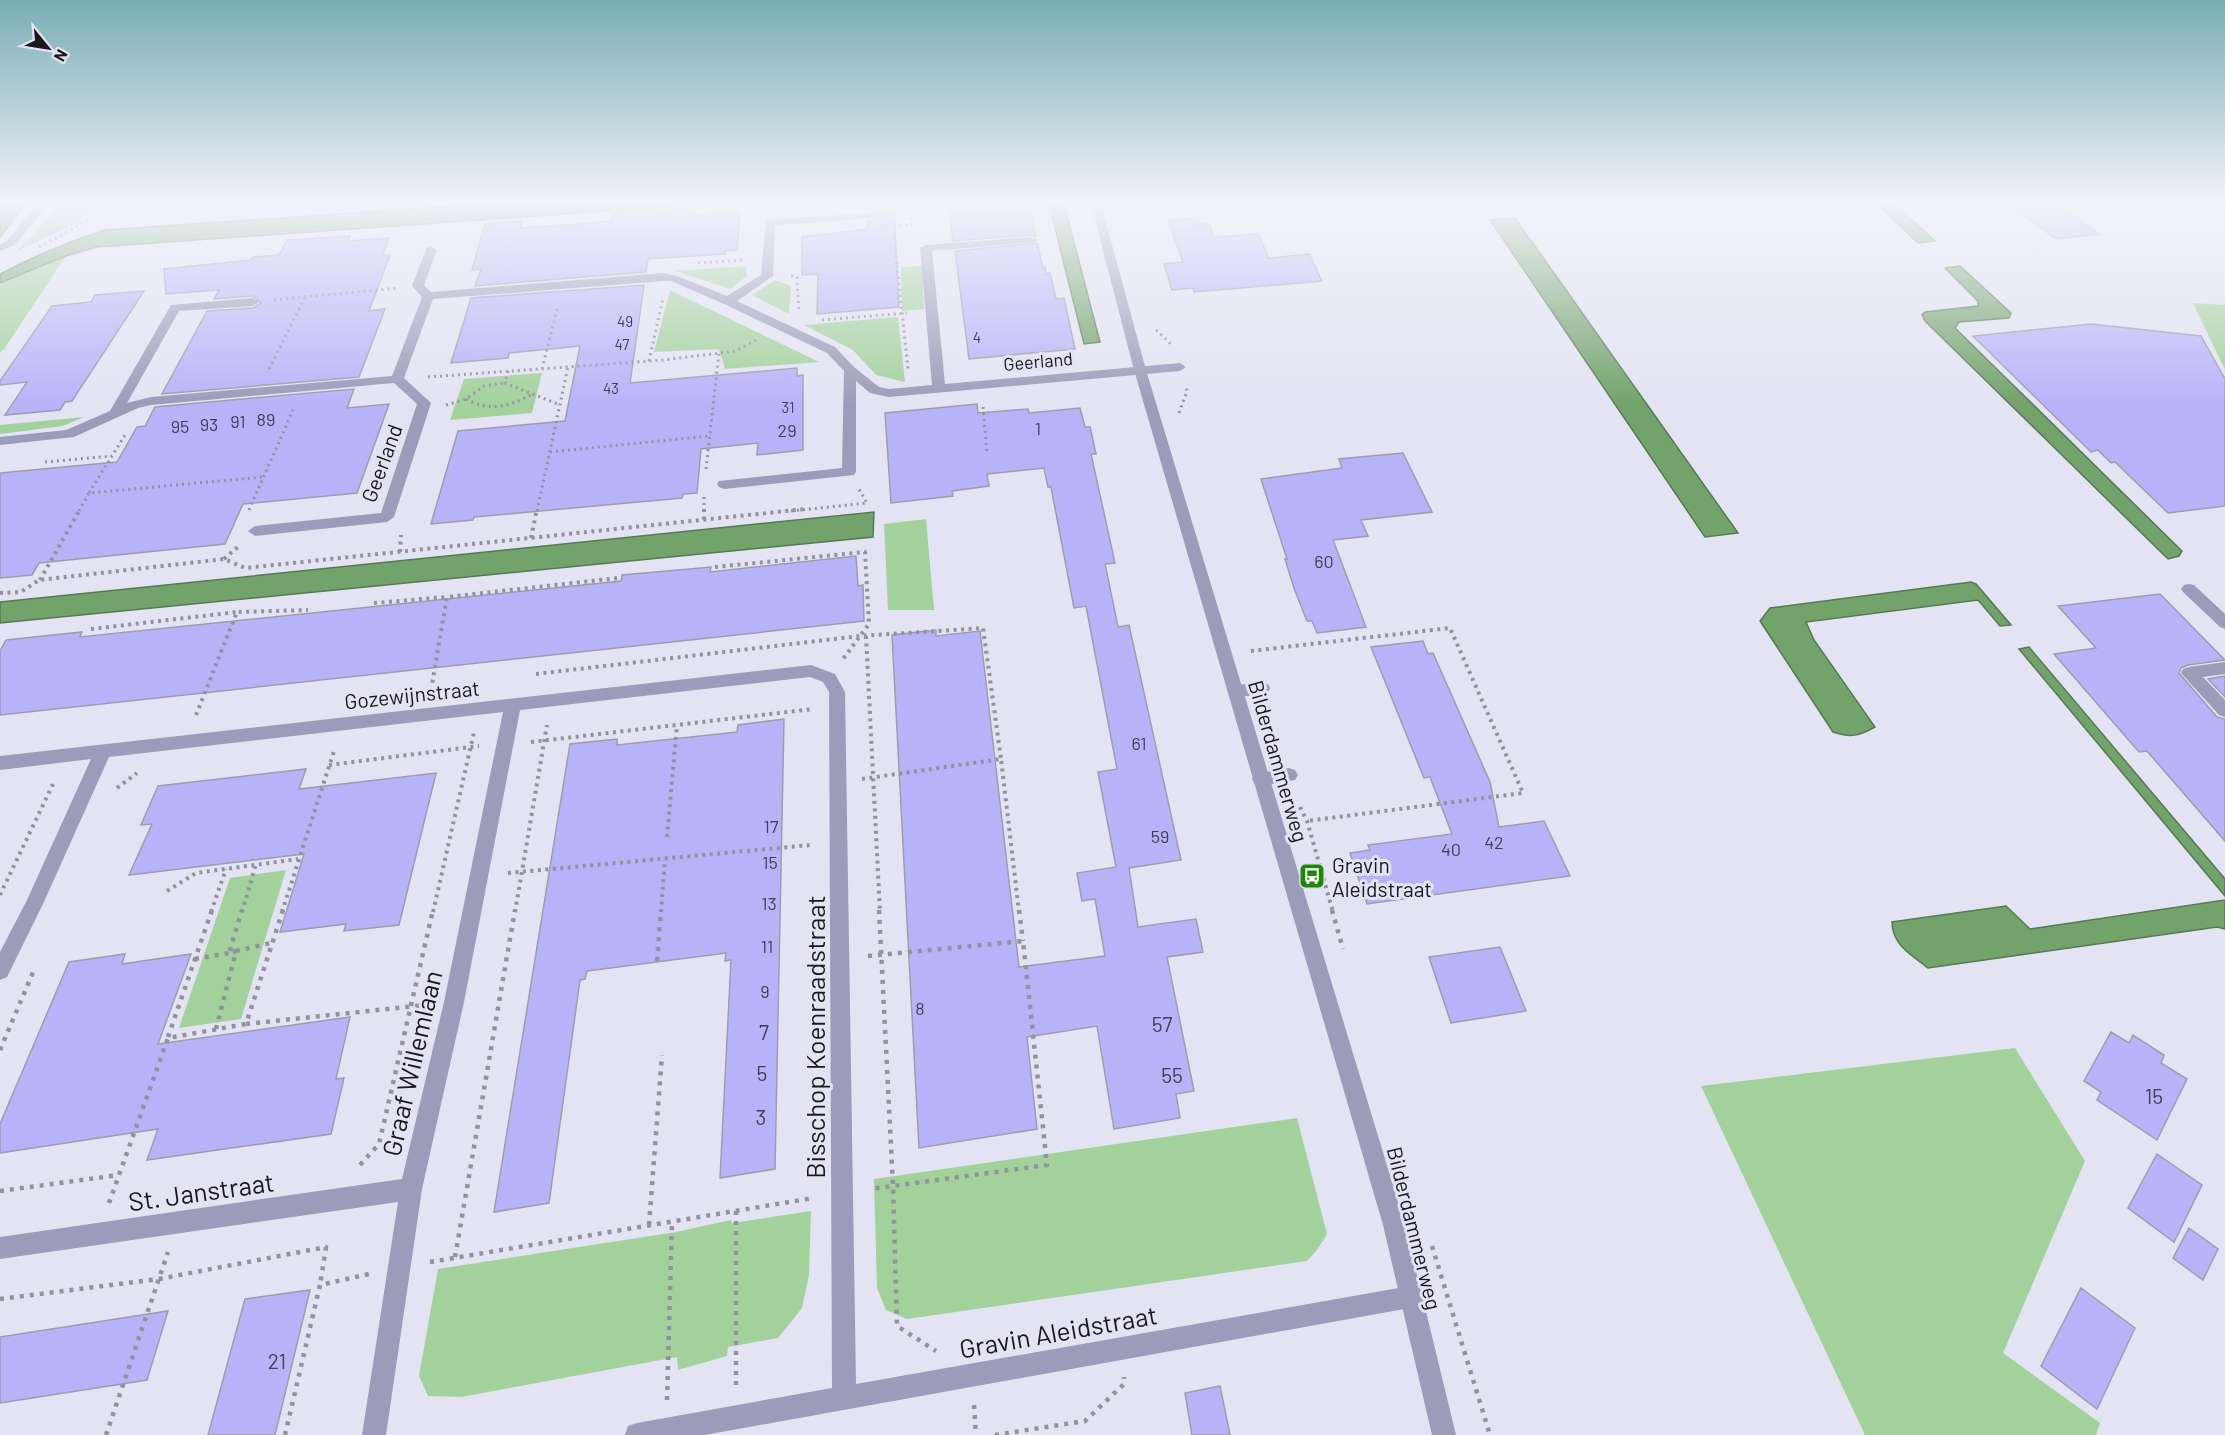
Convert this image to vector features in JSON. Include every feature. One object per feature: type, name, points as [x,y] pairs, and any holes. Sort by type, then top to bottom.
[{"type":"street","points":[[0,441],[69,434],[134,405],[151,401],[397,379],[428,296],[418,286],[423,271]]},
{"type":"street","points":[[728,302],[767,276],[767,271]]},
{"type":"street","points":[[928,271],[939,388]]},
{"type":"street","name":"Bilderdammerweg","points":[[1114,271],[1140,370],[1394,1225],[1444,1435]]},
{"type":"street","name":"Geerland","points":[[428,296],[673,278],[831,350],[874,390],[889,393],[1180,367]]},
{"type":"street","points":[[116,413],[175,308],[253,302]]},
{"type":"street","points":[[724,484],[849,472],[850,370]]},
{"type":"street","name":"Geerland","points":[[255,531],[387,517],[424,403],[397,379]]},
{"type":"street","points":[[2189,589],[2225,623]]},
{"type":"street","points":[[2225,668],[2189,673],[2225,711]]},
{"type":"street","name":"Gozewijnstraat","points":[[0,763],[811,671],[829,678]]},
{"type":"street","name":"Bisschop Koenraadstraat","points":[[829,678],[837,692],[838,707],[844,1399]]},
{"type":"street","points":[[1235,690],[1262,688]]},
{"type":"street","name":"Graaf Willemlaan","points":[[374,1435],[411,1189],[454,1002],[513,705]]},
{"type":"street","points":[[0,971],[103,752]]},
{"type":"street","points":[[1261,779],[1288,775]]},
{"type":"street","name":"St. Janstraat","points":[[0,1248],[411,1189]]},
{"type":"street","name":"Gravin Aleidstraat","points":[[637,1435],[722,1425],[972,1375],[1410,1297]]},
{"type":"path","points":[[898,271],[904,314],[909,391]]},
{"type":"path","points":[[767,276],[797,276],[800,321]]},
{"type":"path","points":[[542,369],[564,285]]},
{"type":"path","points":[[253,302],[418,286]]},
{"type":"path","points":[[258,392],[305,297]]},
{"type":"path","points":[[397,379],[664,360],[736,351],[780,326],[800,321],[932,311]]},
{"type":"path","points":[[705,475],[718,353]]},
{"type":"path","points":[[531,538],[568,367]]},
{"type":"path","points":[[505,382],[508,371]]},
{"type":"path","points":[[420,414],[466,399],[484,386],[505,382],[560,405]]},
{"type":"path","points":[[980,384],[987,454]]},
{"type":"path","points":[[224,559],[255,531],[242,525],[303,388]]},
{"type":"path","points":[[466,399],[477,406],[491,410],[516,403],[532,394]]},
{"type":"path","points":[[550,452],[710,436]]},
{"type":"path","points":[[34,462],[113,456]]},
{"type":"path","points":[[39,580],[224,559],[244,568],[867,503],[849,472]]},
{"type":"path","points":[[0,593],[21,592],[39,580],[89,493],[264,477]]},
{"type":"path","points":[[374,603],[618,578]]},
{"type":"path","points":[[426,715],[447,597]]},
{"type":"path","points":[[91,629],[237,612],[308,610]]},
{"type":"path","points":[[186,742],[237,612]]},
{"type":"path","points":[[320,1285],[399,1267],[672,1221],[893,1186],[1047,1165],[1023,941],[983,628],[863,636],[873,777],[893,1186],[897,1326],[972,1375],[976,1435]]},
{"type":"path","points":[[1251,651],[1450,628],[1523,793],[1307,821]]},
{"type":"path","points":[[455,1257],[552,700]]},
{"type":"path","points":[[329,765],[470,746],[505,747],[544,739],[838,707]]},
{"type":"path","points":[[351,1166],[362,1165],[380,1144],[480,709]]},
{"type":"path","points":[[246,1024],[342,724]]},
{"type":"path","points":[[667,837],[677,725]]},
{"type":"path","points":[[0,895],[67,756]]},
{"type":"path","points":[[838,783],[1001,759]]},
{"type":"path","points":[[113,796],[117,788],[142,769]]},
{"type":"path","points":[[479,876],[839,843]]},
{"type":"path","points":[[167,891],[196,873],[298,859]]},
{"type":"path","points":[[657,961],[665,859]]},
{"type":"path","points":[[229,953],[256,864]]},
{"type":"path","points":[[98,1234],[226,869]]},
{"type":"path","points":[[840,959],[1023,941]]},
{"type":"path","points":[[195,959],[272,943]]},
{"type":"path","points":[[216,1029],[236,951]]},
{"type":"path","points":[[0,1050],[36,965]]},
{"type":"path","points":[[168,1038],[246,1024],[454,1002]]},
{"type":"path","points":[[649,1225],[662,1055]]},
{"type":"path","points":[[0,1191],[119,1175]]},
{"type":"path","points":[[110,1201],[121,1200]]},
{"type":"path","points":[[722,1425],[736,1211]]},
{"type":"path","points":[[666,1430],[672,1221]]},
{"type":"path","points":[[106,1435],[178,1223]]},
{"type":"path","points":[[0,1299],[159,1279],[326,1247],[320,1285],[285,1435]]},
{"type":"path","points":[[995,1435],[1085,1421],[1124,1384],[1121,1349]]},
{"type":"shaded area","points":[[6,271],[29,271],[0,283],[0,274]]},
{"type":"shaded area","points":[[30,271],[56,271],[0,352],[0,285]]},
{"type":"shaded area","points":[[676,271],[746,271],[747,276],[730,289]]},
{"type":"shaded area","points":[[901,271],[922,271],[924,309],[902,311]]},
{"type":"shaded area","points":[[1066,271],[1081,271],[1100,342],[1084,344]]},
{"type":"shaded area","points":[[1525,271],[1552,271],[1738,533],[1705,537]]},
{"type":"shaded area","points":[[1948,271],[1965,271],[2011,313],[2009,318],[1959,322],[1955,328],[2182,551],[2179,556],[2168,559],[1925,321],[1922,315],[1925,312],[1978,306],[1978,301]]},
{"type":"shaded area","points":[[775,280],[791,286],[789,314],[752,295]]},
{"type":"shaded area","points":[[670,290],[819,362],[725,369],[719,349],[654,352]]},
{"type":"shaded area","points":[[2193,303],[2225,305],[2225,370]]},
{"type":"shaded area","points":[[898,317],[905,382],[876,375],[853,350],[804,325]]},
{"type":"shaded area","points":[[542,373],[532,413],[450,420],[464,379]]},
{"type":"shaded area","points":[[84,417],[63,426],[0,434],[0,425]]},
{"type":"shaded area","points":[[874,512],[873,537],[0,623],[0,602]]},
{"type":"shaded area","points":[[926,519],[934,610],[888,610],[884,524]]},
{"type":"shaded area","points":[[1971,582],[1976,584],[2011,625],[2000,626],[1978,600],[1806,622],[1814,640],[1875,727],[1855,735],[1833,732],[1760,621],[1770,608]]},
{"type":"shaded area","points":[[2029,647],[2225,879],[2225,896],[2019,649]]},
{"type":"shaded area","points":[[286,870],[241,1019],[179,1028],[230,878]]},
{"type":"shaded area","points":[[2225,900],[2225,929],[2217,927],[1928,968],[1899,943],[1895,937],[1892,922],[2006,906],[2030,929]]},
{"type":"shaded area","points":[[2015,1048],[2085,1161],[2003,1353],[2100,1423],[2096,1435],[1865,1435],[1701,1086]]},
{"type":"shaded area","points":[[1297,1118],[1327,1234],[1307,1261],[907,1319],[886,1310],[877,1288],[874,1179]]},
{"type":"shaded area","points":[[811,1211],[809,1275],[802,1308],[778,1338],[728,1347],[727,1356],[678,1370],[677,1357],[461,1397],[428,1396],[419,1376],[438,1269],[676,1232],[731,1220],[732,1223]]},
{"type":"building","points":[[164,271],[384,271],[369,311],[385,309],[359,377],[162,394],[207,311],[253,308],[261,303],[253,296],[214,299],[219,290],[166,294]]},
{"type":"building","points":[[480,271],[646,271],[646,272],[475,286]]},
{"type":"building","points":[[802,271],[897,271],[899,307],[817,314],[818,274],[802,275]]},
{"type":"building","points":[[958,271],[1046,271],[1046,274],[1050,273],[1056,299],[1064,298],[1075,349],[969,359]]},
{"type":"building","points":[[1166,271],[1317,271],[1322,281],[1194,292],[1193,288],[1172,290]]},
{"type":"building","points":[[644,285],[630,383],[797,368],[797,376],[803,375],[803,450],[757,455],[758,443],[701,449],[697,493],[683,494],[682,498],[474,517],[473,520],[431,524],[458,431],[565,421],[580,346],[509,353],[508,358],[451,363],[471,298]]},
{"type":"building","points":[[144,291],[72,401],[65,402],[60,410],[5,415],[27,382],[0,385],[0,381],[52,306],[91,302],[95,295]]},
{"type":"building","points":[[2091,324],[2201,336],[2225,379],[2225,506],[2168,513],[2115,462],[2111,463],[2098,450],[2091,452],[1973,336]]},
{"type":"building","points":[[354,389],[347,408],[389,404],[357,493],[243,504],[225,544],[39,563],[32,575],[0,578],[0,473],[117,462],[137,427],[145,426],[155,407]]},
{"type":"building","points":[[977,404],[978,413],[1028,409],[1029,413],[1080,408],[1085,427],[1090,427],[1096,454],[1091,454],[1115,563],[1105,564],[1118,627],[1129,625],[1181,860],[1129,868],[1138,927],[1196,919],[1203,952],[1167,957],[1194,1091],[1176,1094],[1180,1118],[1114,1129],[1097,1026],[1027,1037],[1037,1129],[919,1148],[892,635],[936,630],[936,636],[980,631],[1019,967],[1105,956],[1095,899],[1082,901],[1077,873],[1116,867],[1098,772],[1117,769],[1086,606],[1074,608],[1051,487],[1048,487],[1044,468],[987,474],[989,486],[952,491],[953,496],[891,503],[885,413]]},
{"type":"building","points":[[1403,453],[1432,512],[1361,520],[1368,536],[1333,540],[1366,627],[1317,633],[1312,621],[1307,621],[1294,588],[1261,479],[1342,468],[1339,459]]},
{"type":"building","points":[[856,556],[858,586],[863,585],[864,621],[0,715],[0,651],[6,640],[82,632],[80,637],[621,581],[622,575],[711,567],[710,572]]},
{"type":"building","points":[[2160,594],[2225,660],[2188,665],[2181,668],[2179,673],[2217,717],[2225,719],[2225,841],[2147,751],[2139,752],[2054,654],[2096,648],[2058,606]]},
{"type":"building","points":[[1423,641],[1428,654],[1433,653],[1490,782],[1499,827],[1544,821],[1570,876],[1367,904],[1350,853],[1370,850],[1368,845],[1452,834],[1430,777],[1424,778],[1371,647]]},
{"type":"building","points":[[2225,676],[2225,697],[2208,679]]},
{"type":"building","points":[[784,719],[775,1169],[720,1178],[731,960],[725,961],[726,953],[587,971],[585,979],[580,980],[549,1203],[494,1212],[570,744],[617,739],[617,745],[737,732],[738,725]]},
{"type":"building","points":[[306,769],[299,789],[436,773],[399,925],[344,931],[346,924],[280,932],[304,854],[129,875],[152,824],[141,825],[158,786]]},
{"type":"building","points":[[1500,947],[1526,1011],[1451,1023],[1429,957]]},
{"type":"building","points":[[125,954],[122,964],[191,954],[158,1044],[350,1017],[336,1079],[344,1078],[331,1134],[147,1160],[158,1129],[0,1153],[0,1124],[69,962]]},
{"type":"building","points":[[2111,1032],[2129,1043],[2133,1035],[2164,1055],[2161,1063],[2187,1079],[2157,1140],[2097,1100],[2101,1092],[2084,1081]]},
{"type":"building","points":[[2157,1154],[2202,1185],[2174,1242],[2128,1208]]},
{"type":"building","points":[[2189,1228],[2218,1249],[2203,1280],[2173,1258]]},
{"type":"building","points":[[2081,1288],[2135,1328],[2097,1409],[2041,1366]]},
{"type":"building","points":[[310,1290],[275,1435],[208,1435],[245,1299]]},
{"type":"building","points":[[168,1311],[147,1380],[0,1403],[0,1337]]},
{"type":"building","points":[[1220,1386],[1230,1435],[1192,1435],[1185,1393]]},
{"type":"place","name":"Gravin Aleidstraat","points":[[1312,876]]}]
